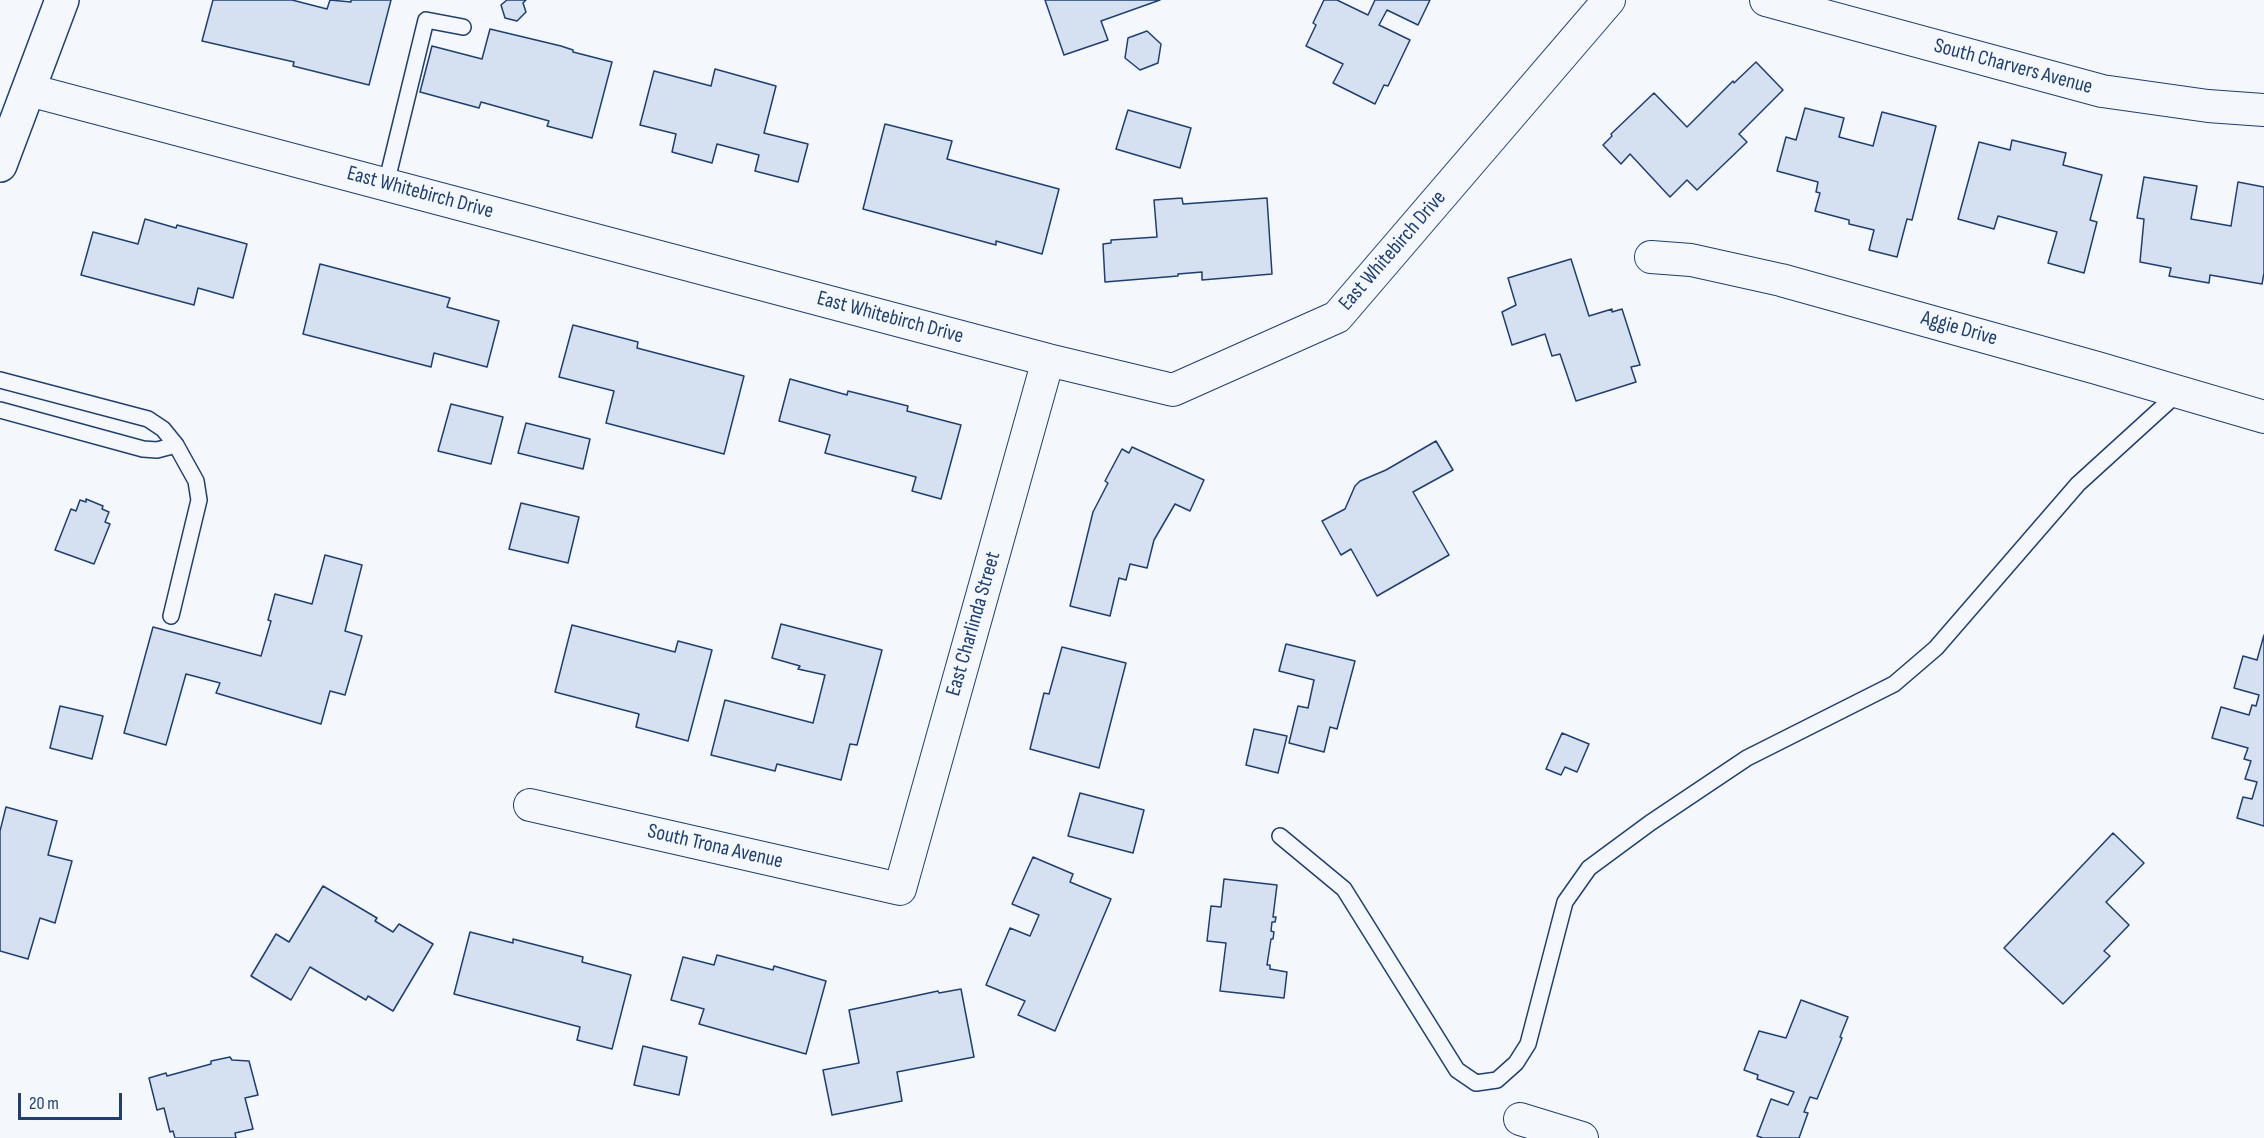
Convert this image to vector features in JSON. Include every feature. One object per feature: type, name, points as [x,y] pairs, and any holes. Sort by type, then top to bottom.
[{"type":"main road","points":[[0,165],[62,0]]},
{"type":"street","name":"East Whitebirch Drive","points":[[30,90],[1048,360],[1173,390],[1337,317],[1609,0]]},
{"type":"street","name":"South Charvers Avenue","points":[[1766,0],[2102,91],[2208,106],[2264,110]]},
{"type":"street","name":"Aggie Drive","points":[[1651,257],[1692,260],[1781,280],[2264,417]]},
{"type":"street","name":"East Charlinda Street","points":[[900,889],[1048,360]]},
{"type":"street","name":"South Trona Avenue","points":[[530,805],[900,889]]},
{"type":"street","points":[[1520,1119],[1582,1138]]},
{"type":"lane","points":[[386,184],[426,20],[463,27]]},
{"type":"lane","points":[[0,380],[148,419],[163,429],[176,445],[196,481],[199,500],[171,616]]},
{"type":"lane","points":[[1280,836],[1344,889],[1458,1070],[1476,1083],[1497,1080],[1516,1064],[1528,1044],[1565,902],[1589,868],[1650,823],[1747,758],[1894,684],[1936,648],[2078,484],[2178,393]]},
{"type":"lane","points":[[0,410],[142,448],[157,450],[176,445]]},
{"type":"building","points":[[213,0],[292,0],[327,9],[330,0],[351,2],[351,0],[391,0],[369,85],[293,66],[294,62],[202,41]]},
{"type":"building","points":[[507,0],[526,0],[523,3],[526,12],[517,21],[505,18],[501,5]]},
{"type":"building","points":[[1045,0],[1160,0],[1101,21],[1108,40],[1064,55]]},
{"type":"building","points":[[1324,0],[1337,0],[1368,15],[1375,0],[1430,0],[1418,25],[1387,10],[1379,25],[1410,40],[1388,86],[1384,85],[1375,104],[1333,83],[1343,64],[1306,46],[1316,25],[1313,23]]},
{"type":"building","points":[[490,29],[561,46],[573,52],[612,62],[592,138],[547,126],[549,121],[481,102],[479,108],[420,92],[432,46],[482,59]]},
{"type":"building","points":[[1147,31],[1161,44],[1158,63],[1140,70],[1125,58],[1128,38]]},
{"type":"building","points":[[1756,62],[1783,90],[1739,134],[1747,142],[1697,190],[1687,180],[1670,197],[1630,154],[1621,164],[1603,145],[1612,136],[1611,134],[1654,93],[1687,127],[1733,81],[1734,83]]},
{"type":"building","points":[[715,69],[776,86],[764,133],[808,144],[798,182],[755,171],[759,155],[717,144],[712,163],[672,152],[676,134],[640,125],[654,71],[711,86]]},
{"type":"building","points":[[1805,108],[1844,118],[1839,137],[1873,146],[1882,112],[1936,126],[1912,220],[1907,219],[1897,257],[1869,250],[1874,230],[1849,224],[1849,220],[1815,211],[1820,193],[1816,192],[1818,182],[1777,171],[1786,137],[1796,140]]},
{"type":"building","points":[[1128,110],[1191,128],[1180,168],[1116,149]]},
{"type":"building","points":[[885,124],[952,141],[947,159],[1059,189],[1042,254],[996,241],[996,245],[863,209]]},
{"type":"building","points":[[2012,140],[2066,153],[2063,165],[2102,175],[2090,220],[2097,222],[2084,273],[2048,263],[2057,232],[1998,216],[1994,229],[1958,219],[1979,142],[2010,150]]},
{"type":"building","points":[[2144,177],[2197,186],[2191,219],[2231,226],[2238,182],[2264,187],[2262,284],[2210,275],[2209,283],[2169,276],[2171,268],[2140,262],[2144,219],[2137,218]]},
{"type":"building","points":[[1182,198],[1183,204],[1267,198],[1272,274],[1202,280],[1202,272],[1105,282],[1103,244],[1111,243],[1111,240],[1157,237],[1154,200]]},
{"type":"building","points":[[145,219],[247,244],[233,298],[198,288],[194,305],[81,275],[93,232],[138,244]]},
{"type":"building","points":[[1571,259],[1589,316],[1612,309],[1612,312],[1622,309],[1640,365],[1631,367],[1636,382],[1576,401],[1560,354],[1552,356],[1545,334],[1512,345],[1502,312],[1516,305],[1508,278]]},
{"type":"building","points":[[320,264],[450,298],[447,307],[499,321],[487,367],[434,353],[431,367],[303,334]]},
{"type":"building","points":[[573,325],[638,342],[637,348],[744,376],[724,454],[606,423],[614,391],[559,377]]},
{"type":"building","points":[[790,379],[847,395],[848,391],[908,406],[907,411],[961,425],[941,499],[912,491],[916,477],[825,453],[830,435],[779,421]]},
{"type":"building","points":[[451,404],[503,417],[491,464],[438,451]]},
{"type":"building","points":[[526,423],[590,439],[583,469],[518,453]]},
{"type":"building","points":[[1436,441],[1453,470],[1413,492],[1449,555],[1377,596],[1351,549],[1341,555],[1322,521],[1345,509],[1355,486],[1360,481],[1386,470]]},
{"type":"building","points":[[1132,447],[1204,480],[1190,511],[1175,504],[1154,540],[1147,568],[1130,564],[1126,580],[1119,578],[1110,616],[1070,606],[1093,512],[1108,483],[1105,481],[1122,449],[1129,453]]},
{"type":"building","points":[[86,499],[103,506],[102,509],[109,512],[105,522],[110,524],[94,564],[55,550],[71,509],[76,511],[80,500],[86,502]]},
{"type":"building","points":[[521,503],[579,517],[568,563],[509,549]]},
{"type":"building","points":[[325,555],[362,565],[345,631],[362,636],[345,695],[330,691],[321,724],[216,693],[220,683],[186,674],[166,745],[124,733],[153,627],[261,656],[271,621],[268,620],[275,594],[312,604]]},
{"type":"building","points":[[781,624],[882,650],[857,745],[850,744],[841,780],[777,764],[775,771],[711,755],[725,700],[813,723],[825,675],[798,669],[800,666],[772,658]]},
{"type":"building","points":[[572,625],[675,652],[678,641],[712,650],[688,741],[636,727],[639,714],[555,692]]},
{"type":"building","points":[[2264,635],[2264,826],[2237,818],[2243,797],[2252,799],[2257,782],[2245,779],[2251,761],[2244,759],[2248,748],[2212,738],[2221,707],[2249,715],[2252,705],[2256,706],[2259,695],[2234,688],[2243,656],[2257,660]]},
{"type":"building","points":[[1286,644],[1355,661],[1337,729],[1330,727],[1324,752],[1289,743],[1298,706],[1308,708],[1314,680],[1279,671]]},
{"type":"building","points":[[1062,647],[1126,663],[1099,768],[1030,749],[1044,693],[1049,694]]},
{"type":"building","points":[[60,706],[103,716],[92,759],[50,748]]},
{"type":"building","points":[[1254,729],[1287,736],[1278,773],[1246,765]]},
{"type":"building","points":[[1562,733],[1589,744],[1577,772],[1565,767],[1561,775],[1546,769]]},
{"type":"building","points":[[1080,793],[1144,810],[1133,853],[1068,836]]},
{"type":"building","points":[[6,807],[57,821],[48,855],[72,861],[55,923],[40,918],[28,959],[0,951],[0,831]]},
{"type":"building","points":[[2113,833],[2144,863],[2106,902],[2129,925],[2104,951],[2110,956],[2063,1004],[2004,948]]},
{"type":"building","points":[[1033,857],[1073,874],[1070,882],[1111,899],[1055,1031],[1018,1015],[1025,1001],[986,985],[1010,928],[1030,936],[1039,915],[1012,904]]},
{"type":"building","points":[[1224,879],[1277,885],[1273,917],[1276,917],[1275,922],[1272,922],[1271,931],[1274,932],[1267,965],[1270,965],[1270,969],[1287,972],[1284,998],[1220,991],[1226,943],[1207,941],[1211,906],[1221,907]]},
{"type":"building","points":[[323,886],[377,918],[375,921],[393,932],[399,924],[433,944],[393,1011],[368,996],[366,1000],[310,967],[291,1000],[251,976],[276,934],[289,942]]},
{"type":"building","points":[[470,932],[513,943],[513,939],[583,957],[582,962],[631,975],[612,1049],[577,1040],[580,1027],[454,994]]},
{"type":"building","points":[[717,955],[773,970],[774,966],[826,981],[806,1054],[699,1024],[704,1009],[671,1000],[683,957],[714,965]]},
{"type":"building","points":[[961,989],[974,1057],[897,1072],[902,1101],[832,1115],[823,1070],[859,1063],[849,1010],[938,991],[939,993]]},
{"type":"building","points":[[1801,1000],[1848,1017],[1840,1037],[1842,1038],[1817,1099],[1810,1097],[1804,1112],[1808,1113],[1799,1138],[1763,1138],[1757,1136],[1771,1099],[1788,1105],[1794,1092],[1757,1079],[1758,1075],[1744,1070],[1759,1031],[1786,1038]]},
{"type":"building","points":[[643,1046],[687,1057],[679,1095],[634,1085]]},
{"type":"building","points":[[230,1057],[232,1060],[249,1061],[258,1095],[245,1098],[253,1129],[235,1133],[236,1138],[175,1138],[173,1131],[170,1132],[164,1108],[157,1110],[149,1078],[166,1073],[167,1076]]}]
